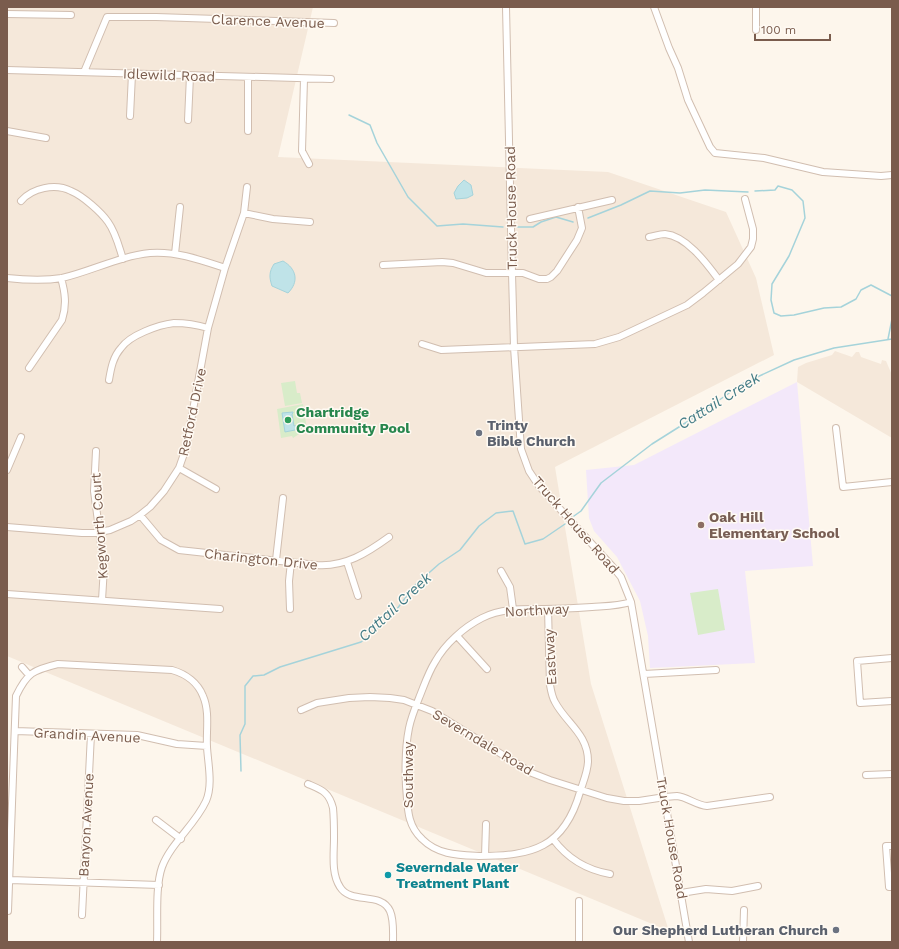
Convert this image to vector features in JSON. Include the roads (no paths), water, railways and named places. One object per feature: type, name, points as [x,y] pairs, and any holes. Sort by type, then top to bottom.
[{"type":"street","name":"Truck House Road","points":[[506,7],[514,346],[519,439],[523,458],[539,486],[621,577],[631,602],[689,942]]},
{"type":"street","points":[[654,7],[678,68],[688,100],[710,147],[715,152],[764,158],[823,172],[881,176],[892,175]]},
{"type":"street","points":[[756,7],[756,30]]},
{"type":"street","points":[[7,14],[71,16]]},
{"type":"street","name":"Clarence Avenue","points":[[84,72],[107,17],[156,17],[334,23]]},
{"type":"street","name":"Idlewild Road","points":[[7,70],[248,78],[331,79]]},
{"type":"street","points":[[130,116],[132,74]]},
{"type":"street","points":[[188,120],[190,76]]},
{"type":"street","points":[[248,78],[248,131]]},
{"type":"street","points":[[304,79],[302,151],[309,164]]},
{"type":"street","points":[[7,131],[46,138]]},
{"type":"street","name":"Retford Drive","points":[[7,527],[82,533],[100,532],[120,527],[140,515],[157,500],[179,468],[183,458],[208,328],[225,268],[244,213],[248,187]]},
{"type":"street","points":[[21,201],[30,193],[49,188],[64,188],[72,191],[90,203],[108,222],[116,237],[123,259]]},
{"type":"street","points":[[422,344],[441,350],[595,344],[613,339],[687,305],[738,264],[751,247],[753,239],[753,229],[745,199]]},
{"type":"street","points":[[530,219],[612,200]]},
{"type":"street","points":[[175,254],[180,207]]},
{"type":"street","points":[[383,265],[442,262],[453,263],[486,273],[523,273],[543,279],[551,277],[554,275],[580,234],[582,222],[578,208]]},
{"type":"street","points":[[244,213],[273,219],[310,222]]},
{"type":"street","points":[[649,237],[663,234],[682,241],[702,259],[719,280]]},
{"type":"street","points":[[7,278],[40,280],[61,278],[123,259],[151,253],[188,256],[225,268]]},
{"type":"street","points":[[30,368],[62,320],[65,300],[61,278]]},
{"type":"street","points":[[109,380],[112,365],[117,353],[123,345],[133,337],[173,323],[208,328]]},
{"type":"street","points":[[836,428],[842,487],[892,482]]},
{"type":"street","points":[[7,470],[21,437]]},
{"type":"street","name":"Kegworth Court","points":[[96,451],[94,491],[104,567],[102,600]]},
{"type":"street","points":[[179,468],[216,489]]},
{"type":"street","points":[[276,560],[282,498]]},
{"type":"street","name":"Charington Drive","points":[[140,515],[161,540],[171,547],[179,550],[326,566],[347,562],[389,537]]},
{"type":"street","points":[[290,609],[289,580],[291,562]]},
{"type":"street","points":[[347,562],[358,596]]},
{"type":"street","points":[[501,571],[510,588],[513,609]]},
{"type":"street","points":[[7,594],[220,609]]},
{"type":"street","name":"Northway","points":[[417,704],[435,662],[446,646],[481,619],[497,612],[513,609],[548,609],[617,605],[631,602]]},
{"type":"street","name":"Eastway","points":[[548,609],[550,685],[553,696],[560,710],[579,733],[588,758],[587,771],[581,790]]},
{"type":"street","points":[[457,636],[487,669]]},
{"type":"street","points":[[892,658],[857,662],[860,703],[892,701]]},
{"type":"street","points":[[8,911],[16,696],[22,684],[29,675],[43,668],[58,664],[172,670],[193,681],[203,696],[208,725],[207,746],[209,786],[208,797],[199,813],[167,856],[162,868],[159,885],[157,942]]},
{"type":"street","points":[[22,667],[29,675]]},
{"type":"street","points":[[644,674],[716,670]]},
{"type":"street","name":"Severndale Road","points":[[301,710],[317,702],[370,697],[390,698],[417,704],[432,710],[532,773],[607,798],[628,802],[681,796],[698,804],[707,806],[770,797]]},
{"type":"street","name":"Southway","points":[[417,704],[409,726],[405,765],[407,808],[411,825],[423,841],[436,850],[456,855],[485,856],[514,855],[538,848],[553,839],[565,827],[581,790]]},
{"type":"street","name":"Grandin Avenue","points":[[14,731],[137,735],[177,744],[207,746]]},
{"type":"street","name":"Banyon Avenue","points":[[82,915],[91,734]]},
{"type":"street","points":[[866,775],[892,774]]},
{"type":"street","points":[[308,784],[326,793],[332,802],[335,875],[341,888],[351,896],[374,899],[386,906],[390,911],[392,919],[393,942]]},
{"type":"street","points":[[156,820],[181,838]]},
{"type":"street","points":[[485,856],[486,824]]},
{"type":"street","points":[[553,839],[562,851],[571,858],[590,869],[610,874]]},
{"type":"street","points":[[892,846],[886,846],[889,887],[892,887]]},
{"type":"street","points":[[10,880],[159,885]]},
{"type":"street","points":[[681,893],[706,889],[726,892],[758,886]]},
{"type":"street","points":[[579,901],[579,942]]},
{"type":"street","points":[[743,942],[744,910]]},
{"type":"water","points":[[464,180],[471,185],[473,195],[467,198],[456,199],[454,193]]},
{"type":"water","points":[[283,261],[288,264],[295,276],[292,289],[288,293],[272,286],[270,280],[270,272],[274,264]]},
{"type":"water","name":"Chartridge Community Pool","points":[[293,412],[294,426],[299,425],[300,429],[285,432],[282,413]]},
{"type":"waterway","points":[[349,115],[370,125],[377,143],[408,197],[437,226],[463,224],[503,227]]},
{"type":"waterway","points":[[755,191],[775,190],[778,186],[792,190],[803,201],[805,218],[789,256],[772,284],[771,300],[774,313],[781,316],[794,315],[824,308],[841,307],[856,299],[861,290],[871,285],[892,296]]},
{"type":"waterway","points":[[588,218],[621,205],[650,191],[680,193],[705,190],[748,192]]},
{"type":"waterway","points":[[517,227],[533,227],[541,222],[556,217],[573,222]]},
{"type":"waterway","points":[[888,339],[892,319]]},
{"type":"waterway","name":"Cattail Creek","points":[[574,516],[581,511],[601,483],[652,444],[698,415],[742,384],[794,360],[834,348],[892,339]]},
{"type":"waterway","name":"Cattail Creek","points":[[241,771],[240,735],[245,724],[245,686],[253,676],[264,675],[280,667],[361,642],[397,609],[414,586],[439,564],[460,550],[479,526],[496,513],[513,511],[525,544],[543,539],[565,524]]},
{"type":"place","name":"Chartridge Community Pool","points":[[288,420]]},
{"type":"place","name":"Trinty Bible Church","points":[[479,433]]},
{"type":"place","name":"Oak Hill Elementary School","points":[[701,525]]},
{"type":"place","name":"Severndale Water Treatment Plant","points":[[388,875]]},
{"type":"place","name":"Our Shepherd Lutheran Church","points":[[836,930]]}]
